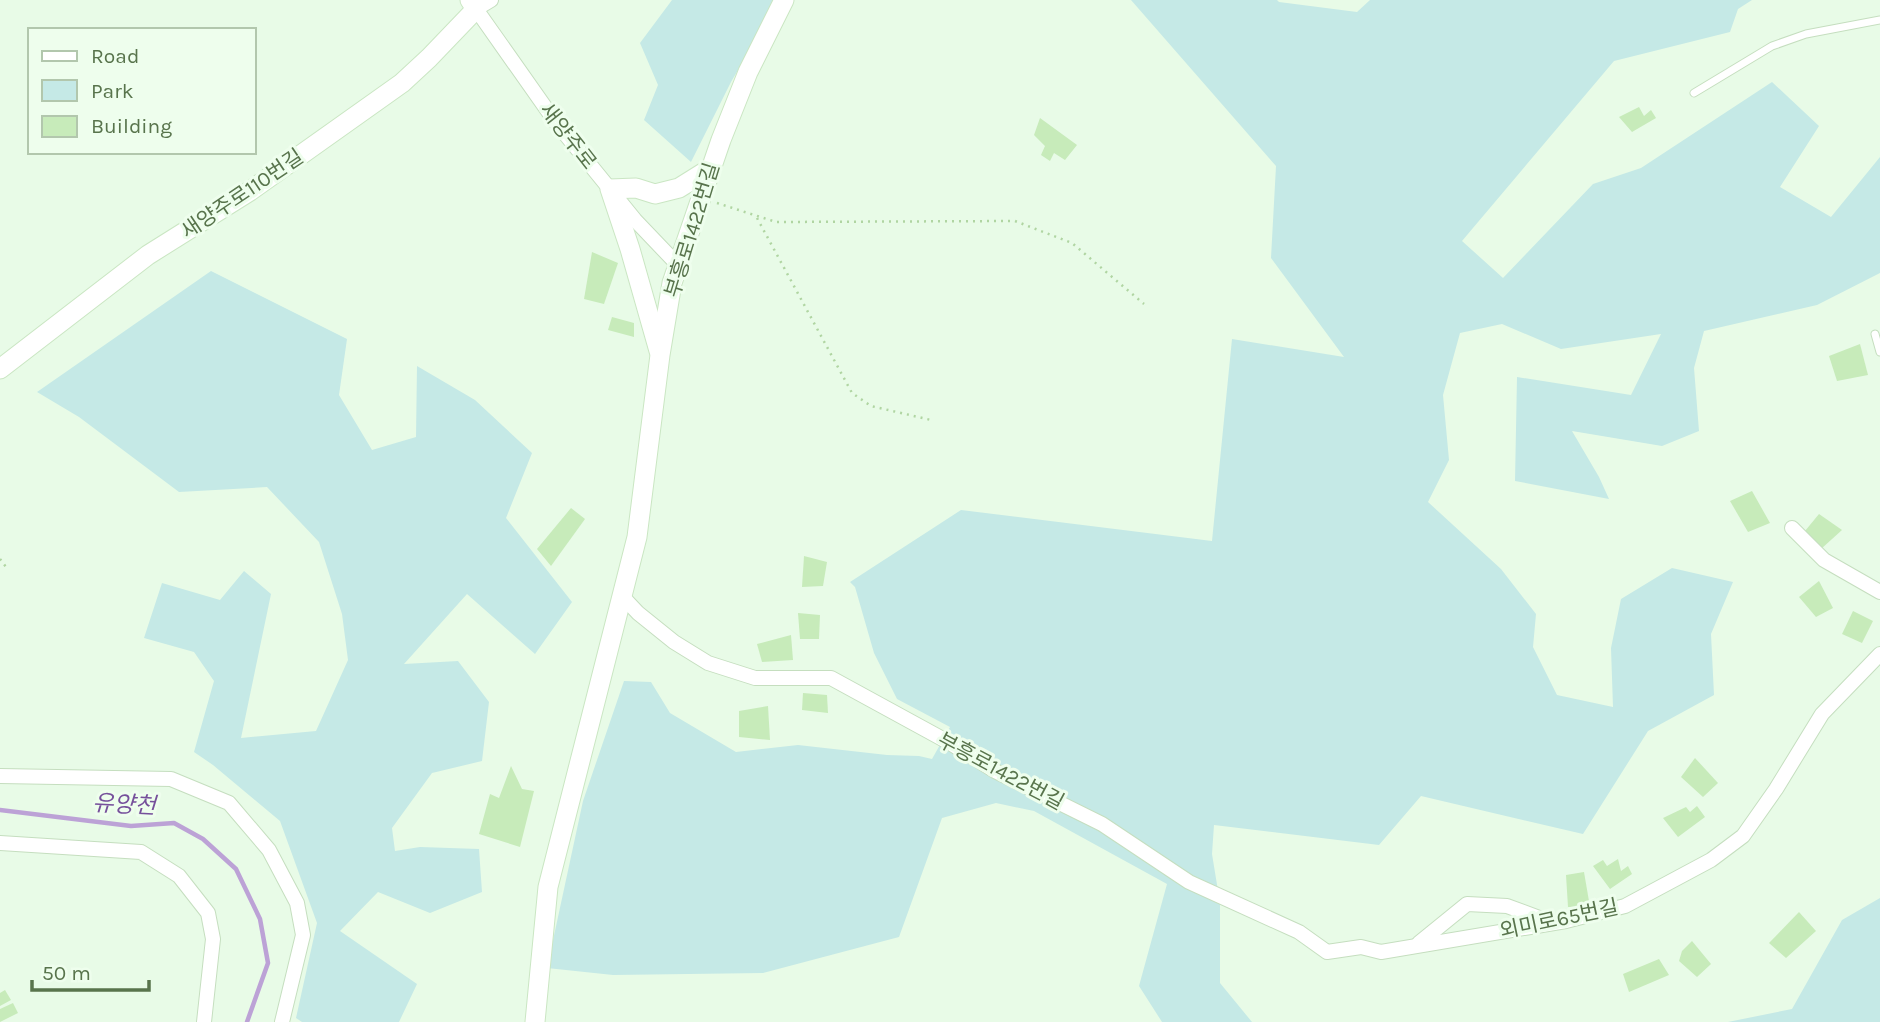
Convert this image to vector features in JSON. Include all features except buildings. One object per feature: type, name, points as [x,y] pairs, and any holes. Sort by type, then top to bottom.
[{"type":"street","name":"부흥로1422번길","points":[[535,1022],[548,887],[637,537],[660,355],[677,264],[748,72],[784,0]]},
{"type":"street","name":"새양주로","points":[[479,3],[557,124],[677,264]]},
{"type":"street","name":"새양주로110번길","points":[[0,369],[148,255],[250,191],[401,83],[429,58],[479,3]]},
{"type":"street","points":[[660,355],[630,248],[610,189],[636,188],[655,194],[679,188],[711,168]]},
{"type":"street","points":[[1792,528],[1824,560],[1880,592]]},
{"type":"street","name":"부흥로1422번길","points":[[622,596],[638,613],[674,642],[708,663],[755,678],[831,678],[950,743],[995,771],[1102,824],[1189,882],[1299,932],[1327,952],[1362,947],[1381,952]]},
{"type":"street","name":"외미로65번길","points":[[1381,952],[1566,921],[1625,906],[1711,860],[1743,836],[1776,789],[1822,714],[1880,654]]},
{"type":"street","points":[[0,776],[171,779],[229,803],[269,850],[297,903],[303,935],[282,1022]]},
{"type":"street","points":[[0,843],[141,852],[179,876],[208,914],[213,939],[204,1022]]},
{"type":"street","points":[[1418,944],[1467,904],[1507,906],[1551,922]]},
{"type":"lane","points":[[1694,93],[1772,46],[1806,34],[1880,20]]},
{"type":"lane","points":[[1875,334],[1880,352]]},
{"type":"path","points":[[701,197],[757,218],[776,222],[1015,221],[1072,243],[1144,304]]},
{"type":"path","points":[[757,218],[852,393],[871,406],[931,420]]},
{"type":"path","points":[[0,559],[6,568]]},
{"type":"green space","points":[[672,0],[779,0],[731,82],[691,162],[644,120],[658,85],[640,43]]},
{"type":"green space","points":[[1131,0],[1277,0],[1357,12],[1370,0],[1752,0],[1738,9],[1730,32],[1614,61],[1462,241],[1503,278],[1593,184],[1641,168],[1772,82],[1819,126],[1780,187],[1831,217],[1880,157],[1880,273],[1817,305],[1704,331],[1694,368],[1699,431],[1662,446],[1572,431],[1609,499],[1515,481],[1517,377],[1631,395],[1661,334],[1561,349],[1502,324],[1460,333],[1443,395],[1449,460],[1428,502],[1501,569],[1536,614],[1533,647],[1557,695],[1613,707],[1611,648],[1621,599],[1672,568],[1733,582],[1711,634],[1714,695],[1648,731],[1583,834],[1421,796],[1379,845],[1214,825],[1212,854],[1220,903],[1220,983],[1252,1022],[1162,1022],[1139,986],[1167,884],[1034,811],[996,803],[942,818],[899,937],[763,973],[613,975],[547,968],[583,801],[624,681],[651,682],[670,713],[736,752],[798,745],[932,759],[950,727],[897,699],[874,653],[855,587],[850,582],[961,510],[1212,541],[1232,339],[1344,357],[1271,258],[1276,166]]},
{"type":"green space","points":[[211,271],[347,339],[339,395],[372,450],[416,437],[417,366],[475,400],[532,453],[506,518],[572,602],[535,654],[467,594],[404,664],[458,661],[489,702],[482,761],[432,773],[392,828],[395,851],[420,847],[479,849],[482,892],[430,913],[378,892],[340,931],[417,984],[399,1022],[302,1022],[296,1018],[317,923],[280,821],[194,752],[214,681],[194,652],[144,638],[162,583],[220,600],[244,571],[271,594],[241,738],[316,731],[348,660],[342,614],[319,542],[267,487],[179,492],[79,417],[37,392]]},
{"type":"green space","points":[[1880,898],[1880,1022],[1728,1022],[1792,1009],[1842,920]]},
{"type":"waterway","name":"유양천","points":[[0,810],[131,826],[174,823],[203,839],[236,869],[260,919],[268,963],[247,1022]]}]
